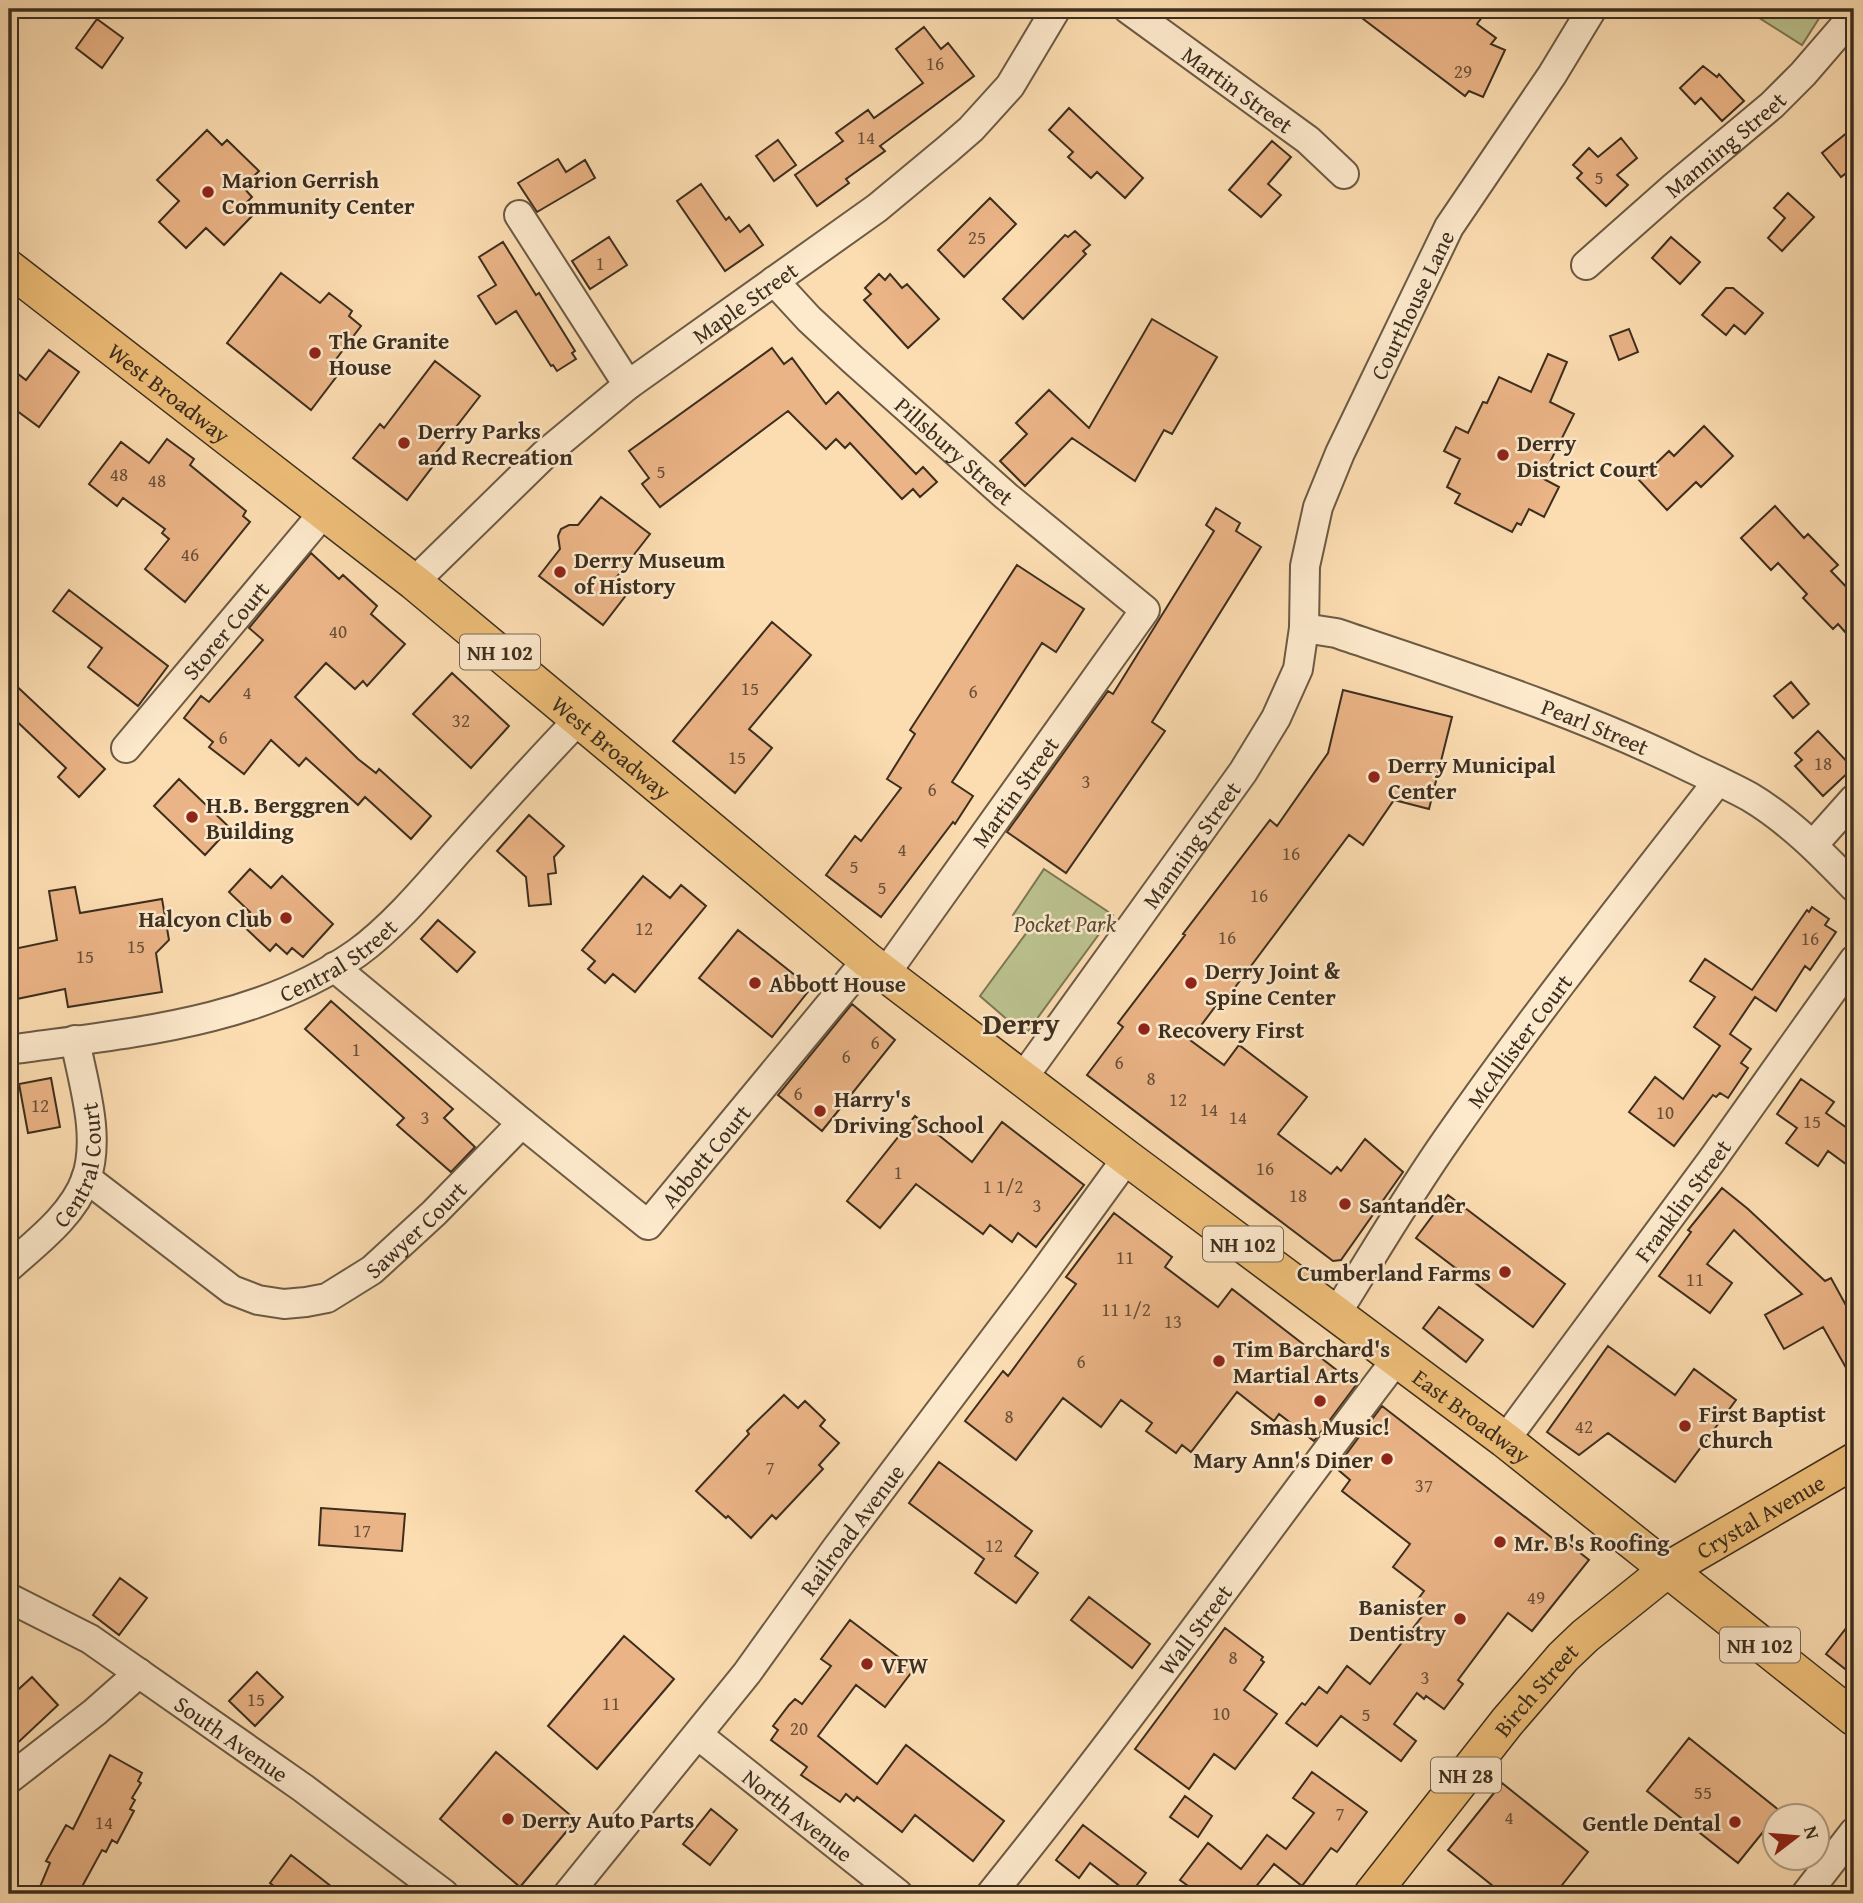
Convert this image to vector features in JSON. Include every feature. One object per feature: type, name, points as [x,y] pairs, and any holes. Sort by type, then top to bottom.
[{"type":"main road","name":"West Broadway","points":[[9,268],[414,582],[876,967],[981,1047]]},
{"type":"main road","name":"East Broadway","points":[[981,1047],[1505,1440],[1854,1718]]},
{"type":"main road","name":"Crystal Avenue","points":[[1667,1570],[1854,1461]]},
{"type":"main road","name":"Birch Street","points":[[1372,1894],[1507,1722],[1563,1657],[1667,1570]]},
{"type":"street","name":"Maple Street","points":[[414,582],[545,454],[628,385],[877,208],[971,129],[1010,86],[1056,9]]},
{"type":"street","name":"Martin Street","points":[[1128,9],[1308,140],[1343,174]]},
{"type":"street","name":"Courthouse Lane","points":[[1304,628],[1305,566],[1318,507],[1364,401],[1449,227],[1552,75],[1592,9]]},
{"type":"street","name":"Manning Street","points":[[1586,265],[1772,105],[1854,15]]},
{"type":"street","points":[[519,215],[628,385]]},
{"type":"street","name":"Pillsbury Street","points":[[774,281],[808,319],[1006,496],[1145,610]]},
{"type":"street","name":"Storer Court","points":[[126,748],[325,511]]},
{"type":"street","name":"Martin Street","points":[[876,967],[1145,610]]},
{"type":"street","name":"Pearl Street","points":[[1304,628],[1336,634],[1541,702],[1665,755],[1750,797],[1813,845],[1854,887]]},
{"type":"street","name":"Manning Street","points":[[1022,1079],[1243,772],[1289,692],[1298,669],[1304,628]]},
{"type":"street","name":"Central Street","points":[[9,1049],[217,1016],[273,998],[334,967],[358,952],[406,907],[580,718]]},
{"type":"street","name":"McAllister Court","points":[[1336,1314],[1424,1173],[1493,1075],[1544,1004],[1718,782]]},
{"type":"street","points":[[1813,845],[1854,799]]},
{"type":"street","name":"Franklin Street","points":[[1505,1440],[1712,1160],[1854,960]]},
{"type":"street","points":[[334,967],[522,1123]]},
{"type":"street","name":"Abbott Court","points":[[522,1123],[648,1226],[722,1133],[876,967]]},
{"type":"street","name":"Central Court","points":[[9,1267],[59,1221],[75,1200],[86,1178],[91,1152],[90,1128],[75,1040]]},
{"type":"street","name":"Sawyer Court","points":[[86,1178],[232,1290],[258,1300],[284,1304],[306,1302],[327,1298],[372,1270],[434,1213],[522,1123]]},
{"type":"street","name":"Railroad Avenue","points":[[568,1894],[698,1735],[1037,1282],[1126,1158]]},
{"type":"street","name":"Wall Street","points":[[991,1894],[1045,1828],[1396,1360]]},
{"type":"street","name":"South Avenue","points":[[9,1598],[90,1639],[303,1788],[444,1894]]},
{"type":"street","points":[[9,1779],[95,1712],[139,1673]]},
{"type":"street","name":"North Avenue","points":[[698,1735],[898,1894]]},
{"type":"street","points":[[1806,1894],[1854,1832]]},
{"type":"green space","points":[[1745,9],[1825,9],[1802,45]]},
{"type":"green space","name":"Pocket Park","points":[[1044,869],[1113,915],[1025,1035],[980,996],[1030,928],[1013,915]]},
{"type":"building","points":[[1350,9],[1488,9],[1477,24],[1496,38],[1491,44],[1505,50],[1483,97],[1469,91],[1465,96]]},
{"type":"building","points":[[97,19],[123,38],[102,68],[76,48]]},
{"type":"building","points":[[924,27],[941,49],[948,43],[974,76],[880,146],[885,151],[846,179],[849,183],[817,206],[795,175],[843,141],[836,133],[868,110],[874,118],[923,83],[896,49]]},
{"type":"building","points":[[1703,66],[1717,77],[1719,74],[1744,101],[1722,121],[1701,98],[1695,104],[1680,88]]},
{"type":"building","points":[[1069,108],[1143,178],[1125,198],[1097,172],[1091,178],[1068,157],[1073,152],[1049,130]]},
{"type":"building","points":[[1854,127],[1854,167],[1841,177],[1822,153]]},
{"type":"building","name":"Marion Gerrish Community Center","points":[[207,130],[222,145],[227,140],[259,171],[243,187],[252,197],[243,206],[253,215],[224,245],[206,228],[186,248],[159,222],[179,201],[157,180]]},
{"type":"building","points":[[1621,138],[1637,158],[1617,175],[1628,185],[1606,206],[1577,178],[1582,173],[1573,165],[1589,148],[1598,157]]},
{"type":"building","points":[[778,140],[796,165],[774,181],[756,156]]},
{"type":"building","points":[[1272,141],[1291,157],[1268,184],[1281,195],[1261,217],[1229,190]]},
{"type":"building","points":[[558,159],[566,172],[585,160],[595,178],[537,212],[518,183]]},
{"type":"building","points":[[701,184],[726,220],[729,217],[740,232],[749,225],[763,245],[725,271],[677,201]]},
{"type":"building","points":[[1788,193],[1814,217],[1782,251],[1768,238],[1785,218],[1774,208]]},
{"type":"building","points":[[990,198],[1016,224],[964,277],[938,250]]},
{"type":"building","points":[[1075,231],[1090,245],[1083,251],[1086,254],[1023,319],[1003,299],[1065,235],[1068,237]]},
{"type":"building","points":[[609,237],[627,265],[590,289],[572,261]]},
{"type":"building","points":[[1671,237],[1700,262],[1680,284],[1652,258]]},
{"type":"building","points":[[503,242],[575,351],[572,353],[576,359],[557,371],[551,366],[516,311],[496,324],[478,296],[496,285],[479,257]]},
{"type":"building","points":[[281,273],[320,303],[329,293],[352,311],[349,316],[361,326],[331,366],[340,372],[311,410],[227,343]]},
{"type":"building","points":[[879,274],[885,280],[890,274],[902,288],[907,284],[939,319],[908,348],[864,300],[871,294],[865,288]]},
{"type":"building","points":[[1726,288],[1733,288],[1763,313],[1745,334],[1734,325],[1726,335],[1702,315]]},
{"type":"building","points":[[1152,319],[1217,357],[1172,434],[1164,430],[1135,481],[1072,438],[1025,486],[1000,461],[1027,434],[1016,423],[1049,390],[1089,428]]},
{"type":"building","points":[[1629,329],[1638,352],[1619,360],[1610,336]]},
{"type":"building","points":[[772,348],[784,364],[792,358],[826,404],[838,392],[916,474],[923,467],[937,482],[920,497],[913,489],[902,499],[850,443],[845,448],[836,439],[826,449],[788,411],[660,507],[642,484],[649,478],[629,451]]},
{"type":"building","points":[[49,350],[79,372],[39,427],[9,405],[9,367],[26,380]]},
{"type":"building","name":"Derry District Court","points":[[1548,354],[1567,362],[1550,402],[1574,414],[1542,478],[1559,487],[1544,517],[1529,509],[1521,525],[1517,523],[1512,532],[1455,503],[1460,494],[1447,487],[1460,459],[1444,451],[1456,427],[1468,433],[1499,377],[1531,392]]},
{"type":"building","name":"Derry Parks and Recreation","points":[[435,361],[480,396],[429,462],[433,466],[407,500],[353,458],[380,424],[384,428]]},
{"type":"building","points":[[1704,426],[1733,456],[1701,487],[1696,482],[1667,510],[1639,480],[1669,451],[1674,456]]},
{"type":"building","points":[[167,439],[194,459],[190,465],[246,511],[243,516],[250,522],[185,602],[145,569],[169,539],[162,533],[165,529],[123,498],[117,506],[89,484],[121,442],[149,463]]},
{"type":"building","points":[[601,497],[650,534],[612,583],[627,594],[603,625],[539,576],[560,549],[558,536],[561,529],[578,525]]},
{"type":"building","points":[[1775,506],[1804,538],[1808,534],[1838,565],[1831,571],[1854,595],[1854,642],[1838,624],[1833,629],[1803,598],[1807,594],[1778,563],[1771,570],[1741,538]]},
{"type":"building","points":[[1216,508],[1240,523],[1236,531],[1261,547],[1152,722],[1165,731],[1066,873],[1007,832],[1108,691],[1113,694],[1214,531],[1206,525]]},
{"type":"building","points":[[311,553],[339,579],[343,575],[377,606],[371,614],[405,644],[367,686],[363,681],[355,689],[326,663],[295,697],[358,759],[376,773],[379,769],[431,816],[411,839],[365,797],[358,805],[306,758],[299,766],[271,740],[244,774],[209,747],[213,742],[184,718],[201,696],[209,702],[263,640],[249,628]]},
{"type":"building","points":[[1017,565],[1084,609],[1056,652],[1042,643],[952,782],[973,796],[955,824],[953,822],[881,917],[826,875],[855,836],[861,841],[901,788],[887,779],[915,734],[910,730]]},
{"type":"building","points":[[69,590],[168,666],[138,706],[88,667],[102,648],[53,611]]},
{"type":"building","points":[[772,622],[811,655],[749,729],[772,748],[735,793],[673,741]]},
{"type":"building","points":[[452,673],[509,726],[471,768],[413,714]]},
{"type":"building","points":[[9,679],[105,769],[79,797],[58,777],[66,768],[9,714]]},
{"type":"building","points":[[1791,682],[1809,704],[1793,718],[1774,696]]},
{"type":"building","points":[[1343,690],[1452,717],[1429,809],[1394,800],[1363,845],[1349,835],[1227,998],[1224,995],[1190,1040],[1224,1065],[1239,1045],[1307,1097],[1278,1134],[1331,1174],[1337,1167],[1341,1171],[1365,1139],[1403,1172],[1341,1260],[1333,1261],[1087,1075],[1123,1027],[1118,1023],[1185,935],[1183,934],[1270,820],[1277,826],[1328,753]]},
{"type":"building","points":[[1818,731],[1853,768],[1823,796],[1795,766],[1802,760],[1795,753]]},
{"type":"building","name":"H.B. Berggren Building","points":[[179,779],[230,828],[205,855],[154,806]]},
{"type":"building","points":[[529,815],[564,846],[554,857],[556,873],[548,874],[551,904],[529,906],[526,877],[497,851]]},
{"type":"building","name":"Halcyon Club","points":[[250,869],[271,888],[282,876],[333,924],[303,957],[292,948],[287,954],[276,944],[270,951],[240,923],[250,912],[229,892]]},
{"type":"building","points":[[643,876],[670,898],[681,885],[706,906],[635,992],[613,974],[605,983],[588,969],[595,961],[582,950]]},
{"type":"building","points":[[75,887],[80,913],[162,899],[169,940],[156,953],[162,992],[68,1007],[65,989],[12,1000],[11,995],[9,996],[9,950],[57,940],[49,891]]},
{"type":"building","points":[[1812,907],[1829,919],[1825,925],[1836,932],[1810,970],[1805,966],[1776,1011],[1755,997],[1730,1034],[1751,1049],[1741,1063],[1748,1068],[1728,1098],[1720,1093],[1716,1097],[1713,1095],[1674,1146],[1629,1112],[1655,1077],[1683,1099],[1720,1046],[1694,1027],[1715,997],[1690,981],[1705,959],[1752,990],[1807,910],[1809,912]]},
{"type":"building","points":[[438,920],[475,952],[457,972],[421,939]]},
{"type":"building","name":"Abbott House","points":[[738,930],[811,988],[772,1037],[699,978]]},
{"type":"building","points":[[331,1001],[453,1109],[444,1118],[475,1147],[451,1172],[397,1125],[404,1118],[305,1029]]},
{"type":"building","points":[[852,1004],[895,1040],[822,1131],[778,1095]]},
{"type":"building","points":[[51,1078],[60,1127],[28,1133],[19,1084]]},
{"type":"building","points":[[1801,1079],[1834,1102],[1826,1113],[1854,1133],[1854,1170],[1828,1151],[1818,1166],[1786,1143],[1797,1128],[1777,1114]]},
{"type":"building","points":[[915,1116],[972,1162],[1002,1122],[1084,1185],[1036,1247],[1018,1233],[1012,1242],[990,1225],[983,1234],[916,1184],[880,1228],[847,1201]]},
{"type":"building","points":[[1722,1188],[1825,1281],[1831,1278],[1854,1320],[1854,1382],[1823,1327],[1784,1349],[1765,1315],[1802,1294],[1734,1230],[1707,1264],[1732,1283],[1710,1313],[1659,1276],[1691,1232],[1688,1230]]},
{"type":"building","name":"Cumberland Farms","points":[[1448,1195],[1565,1284],[1533,1327],[1416,1238]]},
{"type":"building","points":[[1114,1213],[1172,1257],[1165,1267],[1218,1307],[1232,1289],[1356,1385],[1314,1441],[1279,1414],[1274,1421],[1237,1392],[1191,1452],[1182,1445],[1176,1453],[1146,1431],[1152,1423],[1121,1400],[1101,1427],[1063,1398],[1016,1460],[965,1421],[1003,1371],[1008,1376],[1076,1284],[1066,1277]]},
{"type":"building","name":"Cumberland Farms","points":[[1439,1307],[1483,1340],[1466,1362],[1423,1328]]},
{"type":"building","points":[[1608,1346],[1675,1395],[1694,1369],[1736,1400],[1675,1482],[1608,1433],[1579,1455],[1547,1432]]},
{"type":"building","points":[[784,1395],[798,1408],[805,1401],[825,1420],[820,1426],[839,1443],[819,1465],[823,1469],[776,1519],[772,1515],[751,1538],[696,1491],[749,1434],[747,1431]]},
{"type":"building","points":[[1382,1406],[1560,1544],[1564,1540],[1589,1560],[1532,1631],[1508,1613],[1458,1680],[1463,1684],[1444,1709],[1417,1693],[1394,1724],[1416,1741],[1401,1761],[1341,1716],[1317,1746],[1286,1723],[1319,1687],[1327,1693],[1347,1666],[1370,1684],[1423,1615],[1412,1607],[1424,1591],[1393,1567],[1410,1544],[1342,1491],[1350,1480],[1336,1468]]},
{"type":"building","points":[[939,1462],[1032,1531],[1015,1556],[1038,1573],[1016,1603],[975,1573],[984,1559],[909,1503]]},
{"type":"building","points":[[321,1508],[405,1514],[402,1551],[319,1545]]},
{"type":"building","points":[[120,1578],[147,1598],[119,1635],[93,1615]]},
{"type":"building","points":[[1089,1597],[1150,1644],[1132,1668],[1071,1620]]},
{"type":"building","points":[[1854,1618],[1854,1676],[1826,1654]]},
{"type":"building","points":[[850,1620],[914,1669],[885,1707],[856,1685],[818,1736],[877,1784],[906,1745],[1004,1821],[973,1861],[915,1815],[902,1832],[857,1797],[854,1801],[846,1794],[840,1802],[801,1775],[807,1767],[771,1740],[778,1730],[773,1726],[789,1705],[795,1699],[802,1704],[831,1666],[821,1659]]},
{"type":"building","points":[[1225,1628],[1263,1657],[1261,1660],[1264,1662],[1244,1690],[1277,1714],[1235,1769],[1214,1754],[1189,1789],[1135,1749]]},
{"type":"building","points":[[624,1636],[674,1679],[597,1769],[548,1726]]},
{"type":"building","points":[[257,1672],[283,1697],[255,1726],[229,1701]]},
{"type":"building","points":[[32,1677],[58,1705],[9,1751],[9,1698]]},
{"type":"building","points":[[1689,1738],[1768,1801],[1762,1801],[1762,1833],[1738,1863],[1647,1791]]},
{"type":"building","name":"Derry Auto Parts","points":[[496,1752],[576,1820],[520,1887],[440,1819]]},
{"type":"building","points":[[110,1755],[142,1773],[138,1781],[141,1783],[132,1798],[135,1800],[130,1809],[134,1811],[117,1843],[112,1840],[106,1852],[102,1850],[78,1894],[37,1894],[50,1863],[46,1861],[66,1825],[73,1829]]},
{"type":"building","points":[[1312,1772],[1367,1812],[1337,1852],[1331,1848],[1302,1886],[1274,1864],[1250,1894],[1199,1894],[1180,1880],[1208,1843],[1241,1869],[1267,1835],[1286,1849],[1314,1813],[1293,1798]]},
{"type":"building","points":[[1502,1783],[1588,1852],[1555,1894],[1503,1894],[1448,1850]]},
{"type":"building","points":[[1185,1796],[1212,1816],[1198,1837],[1170,1817]]},
{"type":"building","points":[[711,1809],[737,1830],[710,1865],[683,1844]]},
{"type":"building","points":[[1083,1825],[1146,1873],[1130,1894],[1090,1863],[1079,1878],[1056,1860]]},
{"type":"building","points":[[291,1855],[341,1894],[284,1894],[270,1883]]},
{"type":"place","name":"Marion Gerrish Community Center","points":[[208,192]]},
{"type":"place","name":"The Granite House","points":[[315,353]]},
{"type":"place","name":"Derry Parks and Recreation","points":[[404,443]]},
{"type":"place","name":"Derry District Court","points":[[1503,455]]},
{"type":"place","name":"Derry Museum of History","points":[[560,572]]},
{"type":"place","name":"Derry Municipal Center","points":[[1374,777]]},
{"type":"place","name":"H.B. Berggren Building","points":[[192,817]]},
{"type":"place","name":"Halcyon Club","points":[[286,918]]},
{"type":"place","name":"Abbott House","points":[[755,983]]},
{"type":"place","name":"Derry Joint & Spine Center","points":[[1191,983]]},
{"type":"place","name":"Recovery First","points":[[1144,1029]]},
{"type":"place","name":"Harry's Driving School","points":[[820,1111]]},
{"type":"place","name":"Santander","points":[[1345,1204]]},
{"type":"place","name":"Cumberland Farms","points":[[1505,1272]]},
{"type":"place","name":"Tim Barchard's Martial Arts","points":[[1219,1361]]},
{"type":"place","name":"Smash Music!","points":[[1320,1401]]},
{"type":"place","name":"First Baptist Church","points":[[1685,1426]]},
{"type":"place","name":"Mary Ann's Diner","points":[[1387,1459]]},
{"type":"place","name":"Mr. B's Roofing","points":[[1500,1542]]},
{"type":"place","name":"Banister Dentistry","points":[[1460,1619]]},
{"type":"place","name":"VFW","points":[[867,1664]]},
{"type":"place","name":"Derry Auto Parts","points":[[508,1819]]},
{"type":"place","name":"Gentle Dental","points":[[1735,1822]]},
{"type":"district","name":"Derry","points":[[1021,1023]]}]
